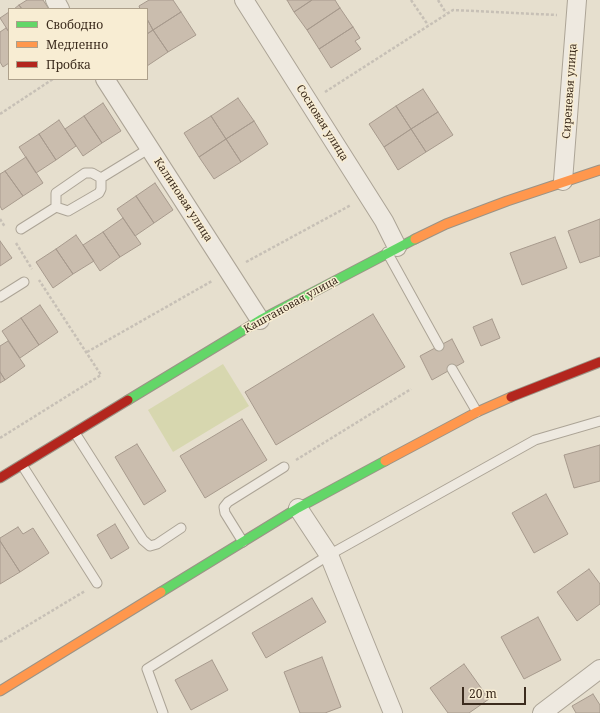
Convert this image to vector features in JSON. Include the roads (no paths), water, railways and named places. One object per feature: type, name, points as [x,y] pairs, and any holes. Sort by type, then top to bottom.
[{"type":"street","name":"Сосновая улица","points":[[244,0],[384,221],[392,250]]},
{"type":"street","name":"Сиреневая улица","points":[[563,181],[576,8]]},
{"type":"street","name":"Калиновая улица","points":[[106,80],[260,320]]},
{"type":"street","name":"Каштановая улица","points":[[0,478],[260,320],[392,250],[446,224],[563,181],[600,170]]},
{"type":"street","points":[[0,691],[298,508],[477,412],[528,389],[600,362]]},
{"type":"street","points":[[298,508],[329,555],[393,713]]},
{"type":"street","points":[[542,713],[600,669]]},
{"type":"lane","points":[[101,178],[150,148]]},
{"type":"lane","points":[[56,207],[56,193],[85,173],[92,173],[101,178]]},
{"type":"lane","points":[[56,207],[68,212],[101,192],[101,178]]},
{"type":"lane","points":[[21,229],[56,207]]},
{"type":"lane","points":[[392,250],[439,346]]},
{"type":"lane","points":[[0,297],[24,282]]},
{"type":"lane","points":[[452,369],[477,412]]},
{"type":"lane","points":[[163,713],[148,669],[329,555],[535,440],[600,421]]},
{"type":"lane","points":[[75,433],[143,540],[150,546],[157,544],[181,528]]},
{"type":"lane","points":[[22,465],[97,583]]},
{"type":"lane","points":[[243,542],[225,513],[224,507],[228,502],[284,467]]}]
